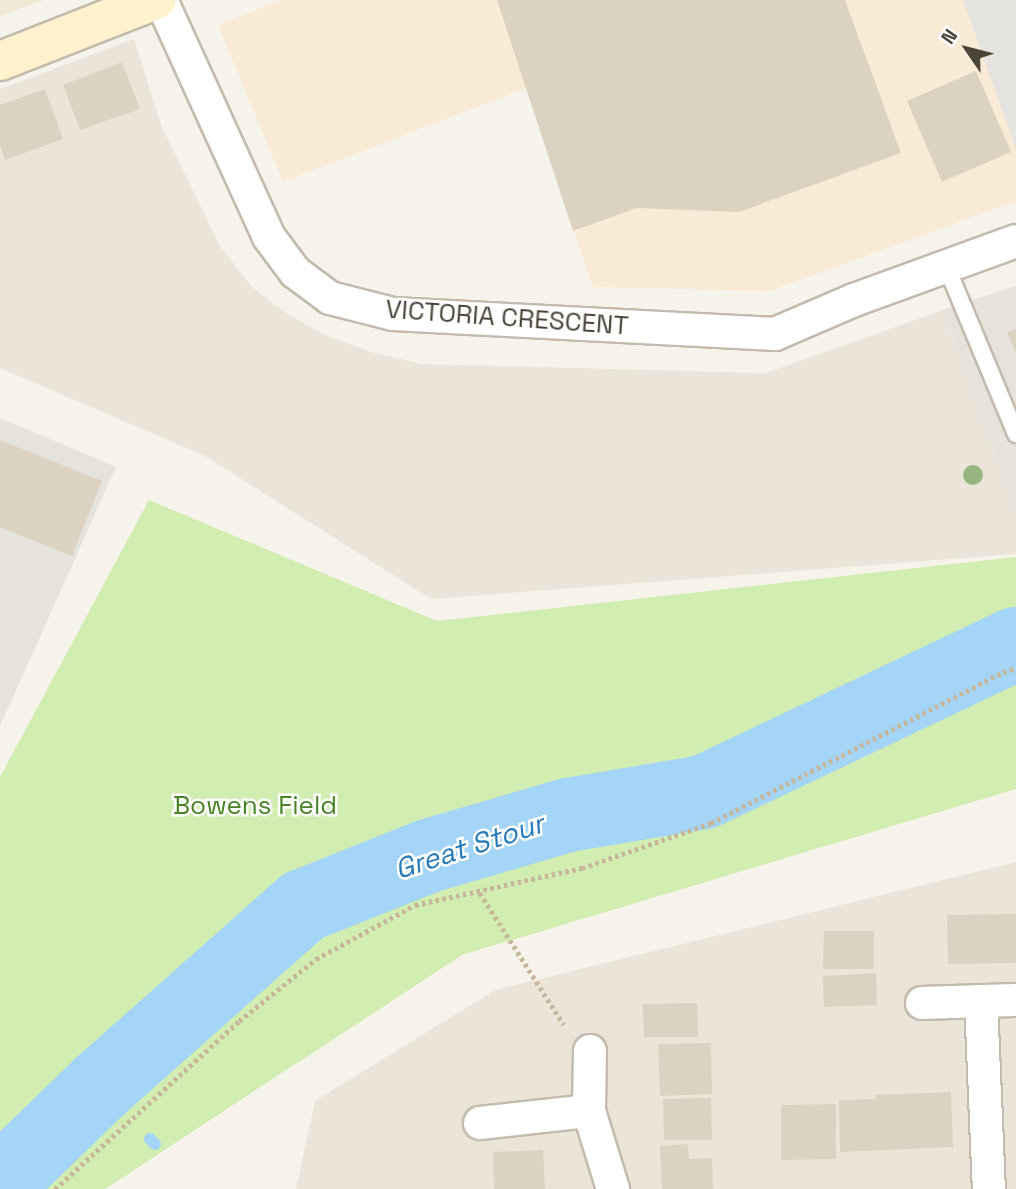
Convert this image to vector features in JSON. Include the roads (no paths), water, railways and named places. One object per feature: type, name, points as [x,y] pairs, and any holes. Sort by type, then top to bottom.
[{"type":"street","points":[[0,61],[159,0]]},
{"type":"street","name":"VICTORIA CRESCENT","points":[[159,0],[270,237],[295,272],[330,298],[393,314],[775,334],[853,300],[1016,241]]},
{"type":"street","points":[[922,1003],[1016,1000]]},
{"type":"street","points":[[981,1001],[989,1189]]},
{"type":"street","points":[[590,1051],[589,1111],[613,1189]]},
{"type":"street","points":[[480,1123],[589,1111]]},
{"type":"lane","points":[[947,268],[1016,434]]},
{"type":"waterway","name":"Great Stour","points":[[0,1183],[99,1087],[303,906],[428,856],[568,815],[704,792],[1016,644]]},
{"type":"waterway","points":[[99,1087],[112,1100]]},
{"type":"waterway","points":[[150,1139],[155,1144]]},
{"type":"park label","name":"Bowens Field","points":[[255,806]]}]
